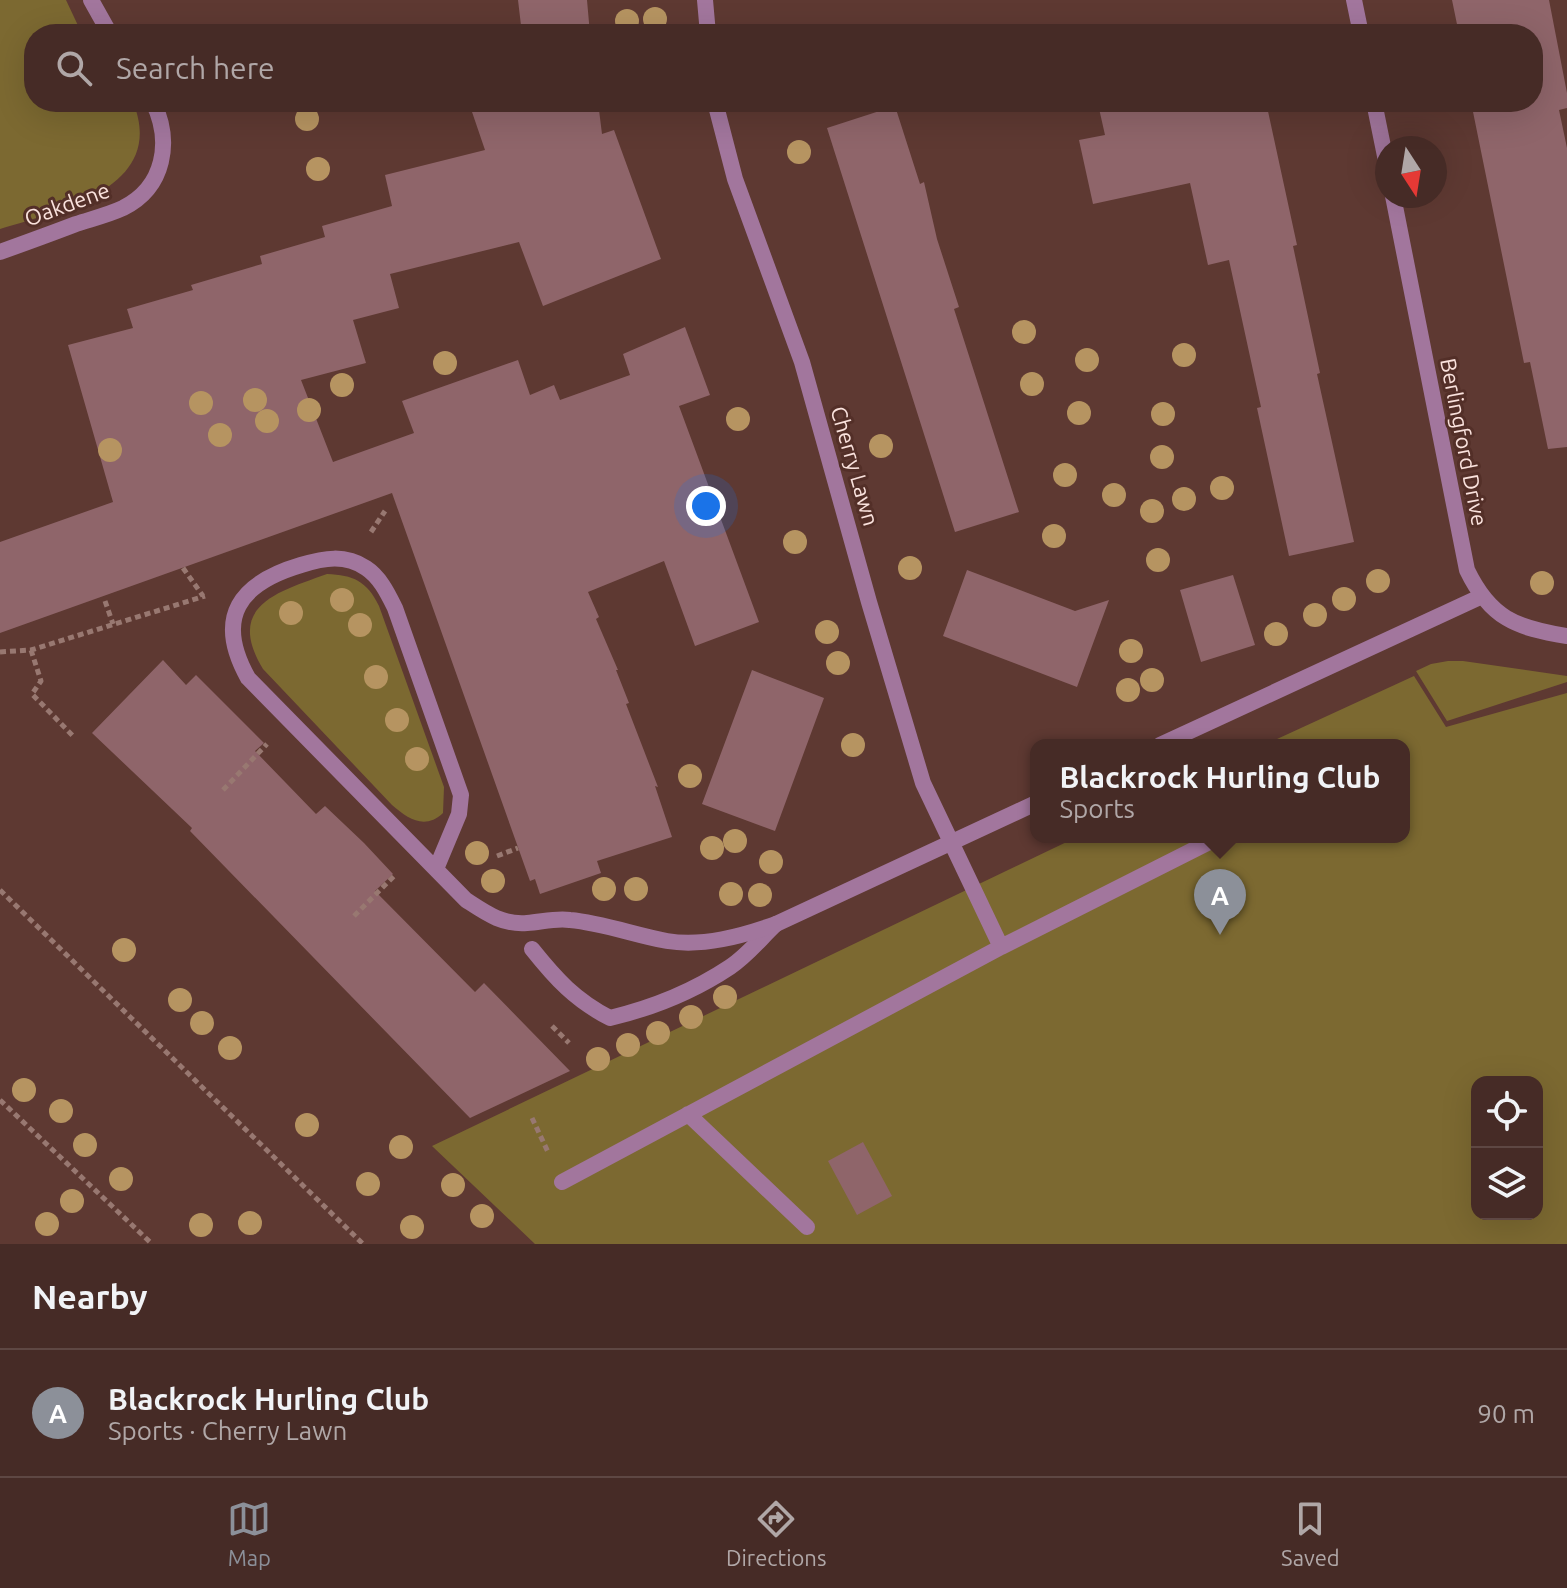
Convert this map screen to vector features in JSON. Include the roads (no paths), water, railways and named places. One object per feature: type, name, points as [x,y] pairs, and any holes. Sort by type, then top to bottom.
[{"type":"street","points":[[91,0],[104,24]]},
{"type":"street","points":[[705,0],[707,24]]},
{"type":"street","points":[[1354,0],[1359,24]]},
{"type":"street","name":"Oakdene","points":[[0,252],[122,209],[145,191],[161,162],[165,138],[158,112]]},
{"type":"street","name":"Cherry Lawn","points":[[718,112],[735,179],[802,362],[923,783],[1001,947]]},
{"type":"street","points":[[1376,112],[1381,136]]},
{"type":"street","name":"Berlingford Drive","points":[[1395,208],[1467,570],[1480,597]]},
{"type":"street","points":[[436,869],[459,814],[461,795],[395,608],[380,581],[363,567],[337,557],[275,573],[250,588],[238,603],[233,636],[235,652],[248,678],[466,900],[494,919],[509,923],[572,920],[669,942],[698,942],[752,933],[1030,806]]},
{"type":"street","points":[[1173,739],[1480,597],[1516,625],[1567,636]]},
{"type":"street","points":[[562,1182],[1001,947],[1207,843]]},
{"type":"street","points":[[532,949],[555,978],[583,1004],[610,1018],[642,1011],[733,966],[776,924]]},
{"type":"street","points":[[688,1114],[807,1227]]},
{"type":"place","name":"Blackrock Hurling Club","points":[[1220,935]]}]
